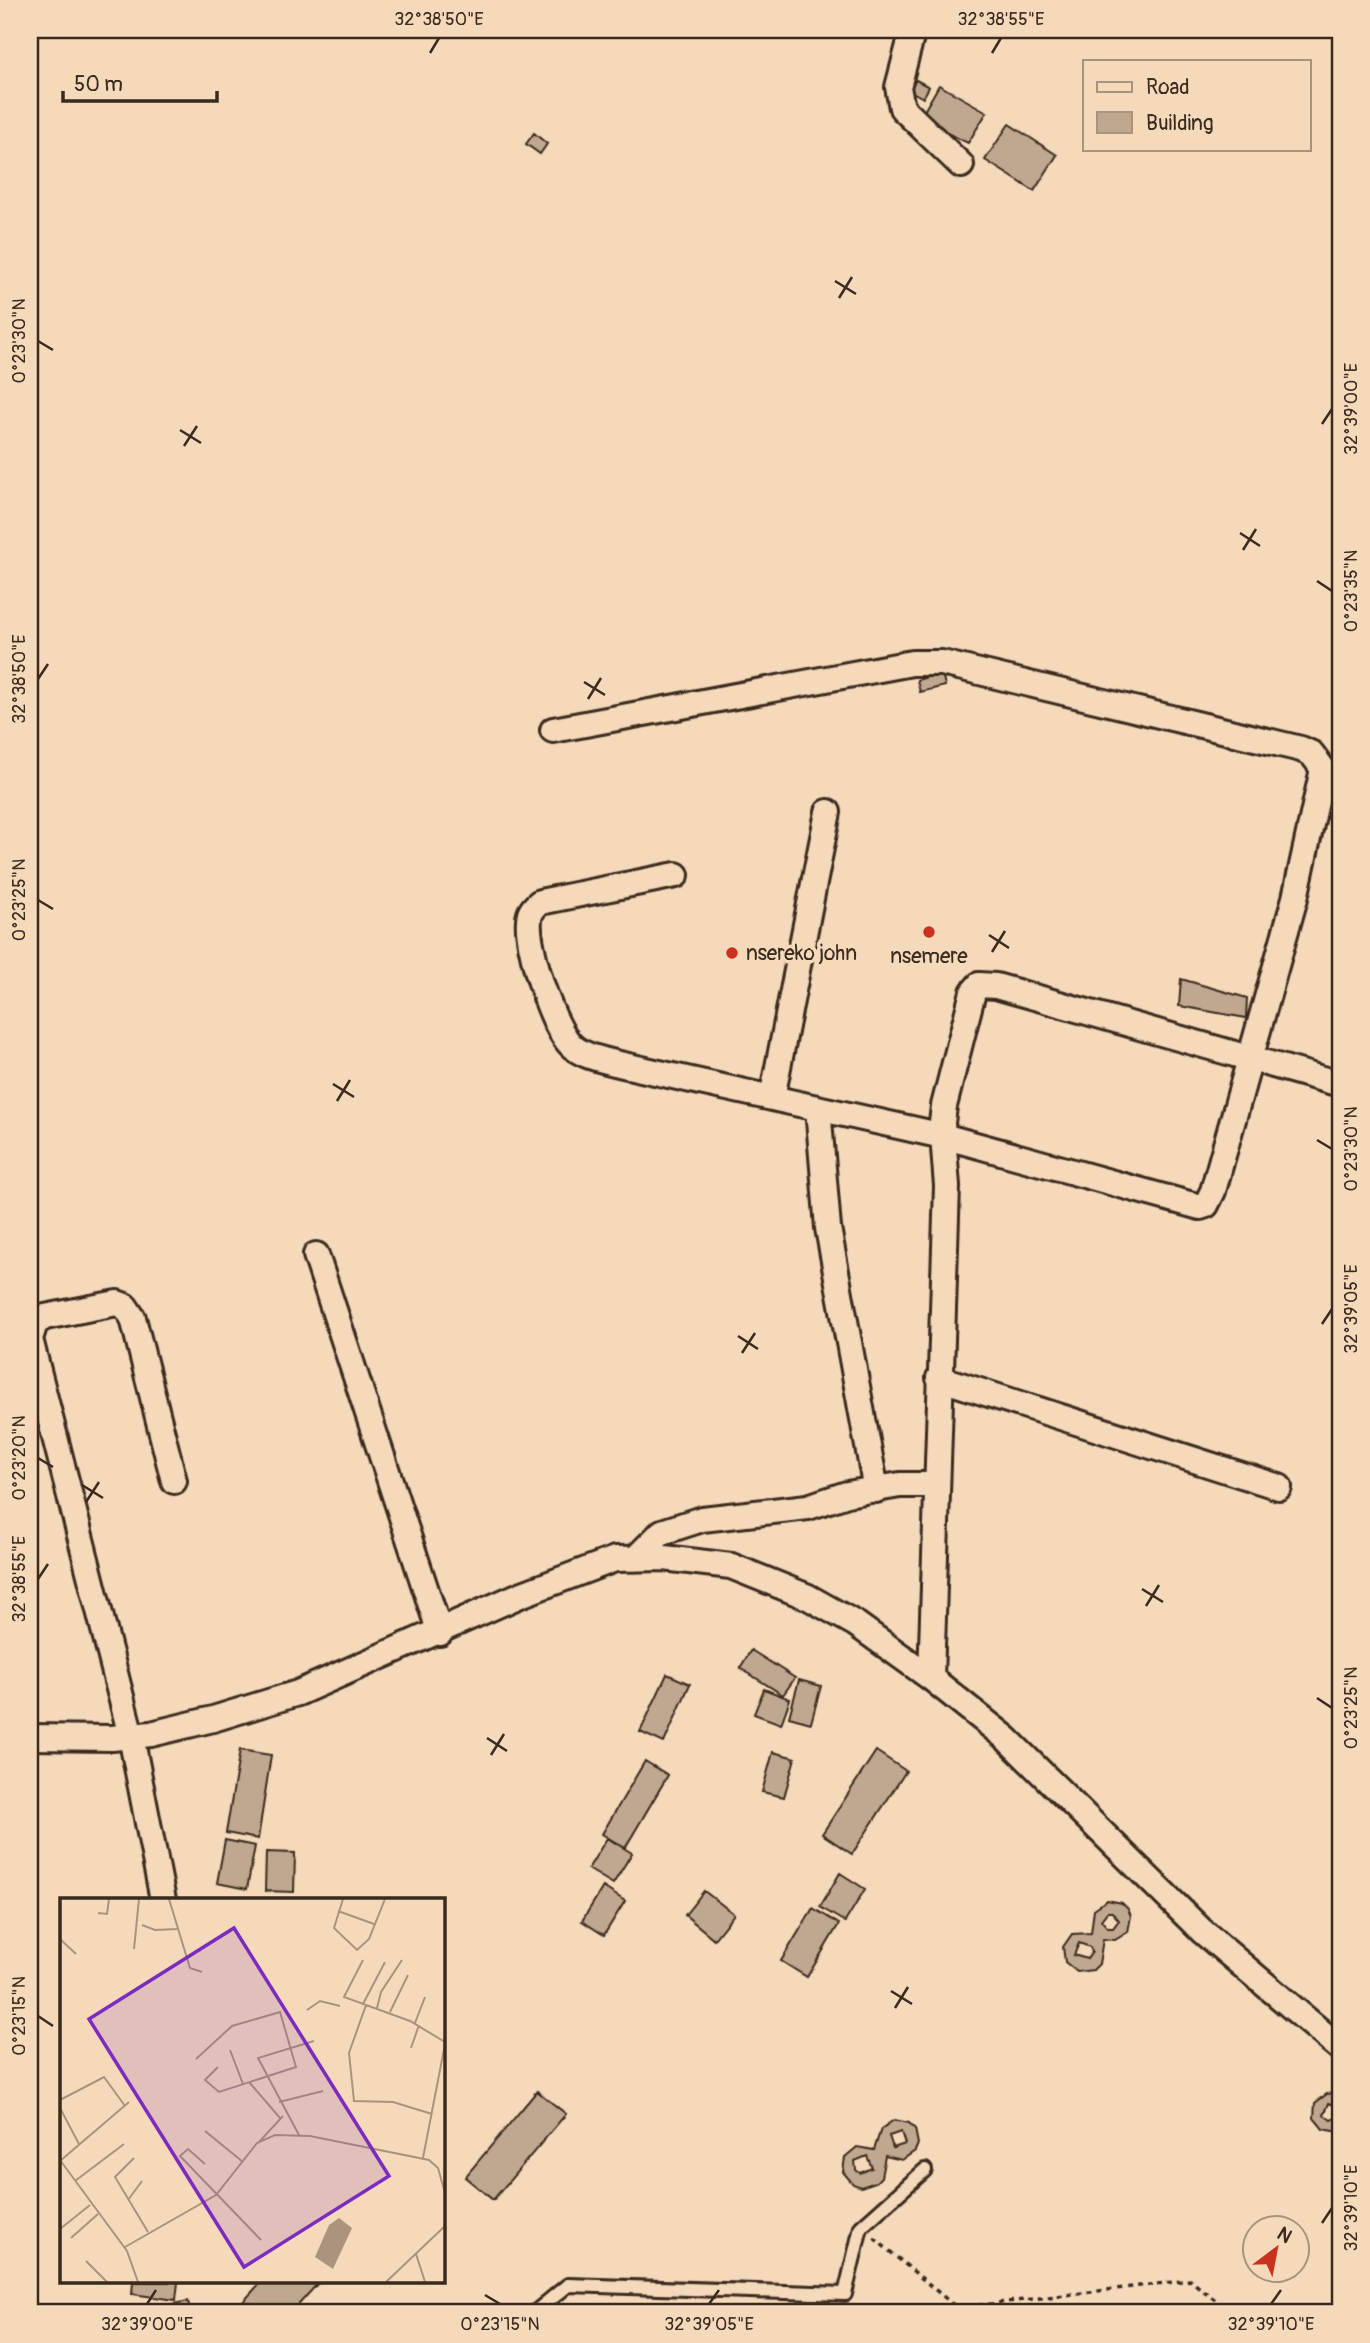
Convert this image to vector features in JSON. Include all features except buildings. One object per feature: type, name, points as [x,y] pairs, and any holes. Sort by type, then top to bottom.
[{"type":"street","points":[[913,30],[898,87],[902,108],[961,165]]},
{"type":"street","points":[[553,730],[912,663],[942,663],[1301,749],[1318,760],[1323,769],[1323,781],[1251,1060],[1213,1191],[1206,1205],[1200,1207],[943,1136],[594,1058],[574,1048],[561,1034],[550,1013],[529,928],[530,914],[534,907],[540,902],[676,875]]},
{"type":"street","points":[[772,1098],[828,812]]},
{"type":"street","points":[[931,1678],[947,1186],[943,1136],[944,1106],[973,992],[979,985],[996,986],[1340,1084]]},
{"type":"street","points":[[818,1108],[828,1228],[876,1490]]},
{"type":"street","points":[[316,1255],[440,1633]]},
{"type":"street","points":[[163,1898],[131,1736],[30,1339],[35,1323],[45,1317],[117,1303],[125,1306],[133,1318],[174,1481]]},
{"type":"street","points":[[939,1378],[1279,1487]]},
{"type":"street","points":[[635,1559],[652,1540],[681,1524],[729,1514],[808,1507],[900,1485],[936,1485]]},
{"type":"street","points":[[30,1737],[59,1739],[131,1736],[214,1719],[298,1693],[440,1633],[520,1595],[600,1563],[664,1558],[731,1566],[768,1578],[856,1624],[931,1678],[1006,1738],[1202,1931],[1340,2048]]},
{"type":"lane","points":[[534,2313],[568,2285],[845,2294],[861,2227],[925,2170]]},
{"type":"path","points":[[861,2227],[957,2308],[1190,2280],[1232,2313]]},
{"type":"place","name":"nsemere","points":[[929,932]]},
{"type":"place","name":"nsereko john","points":[[732,953]]}]
